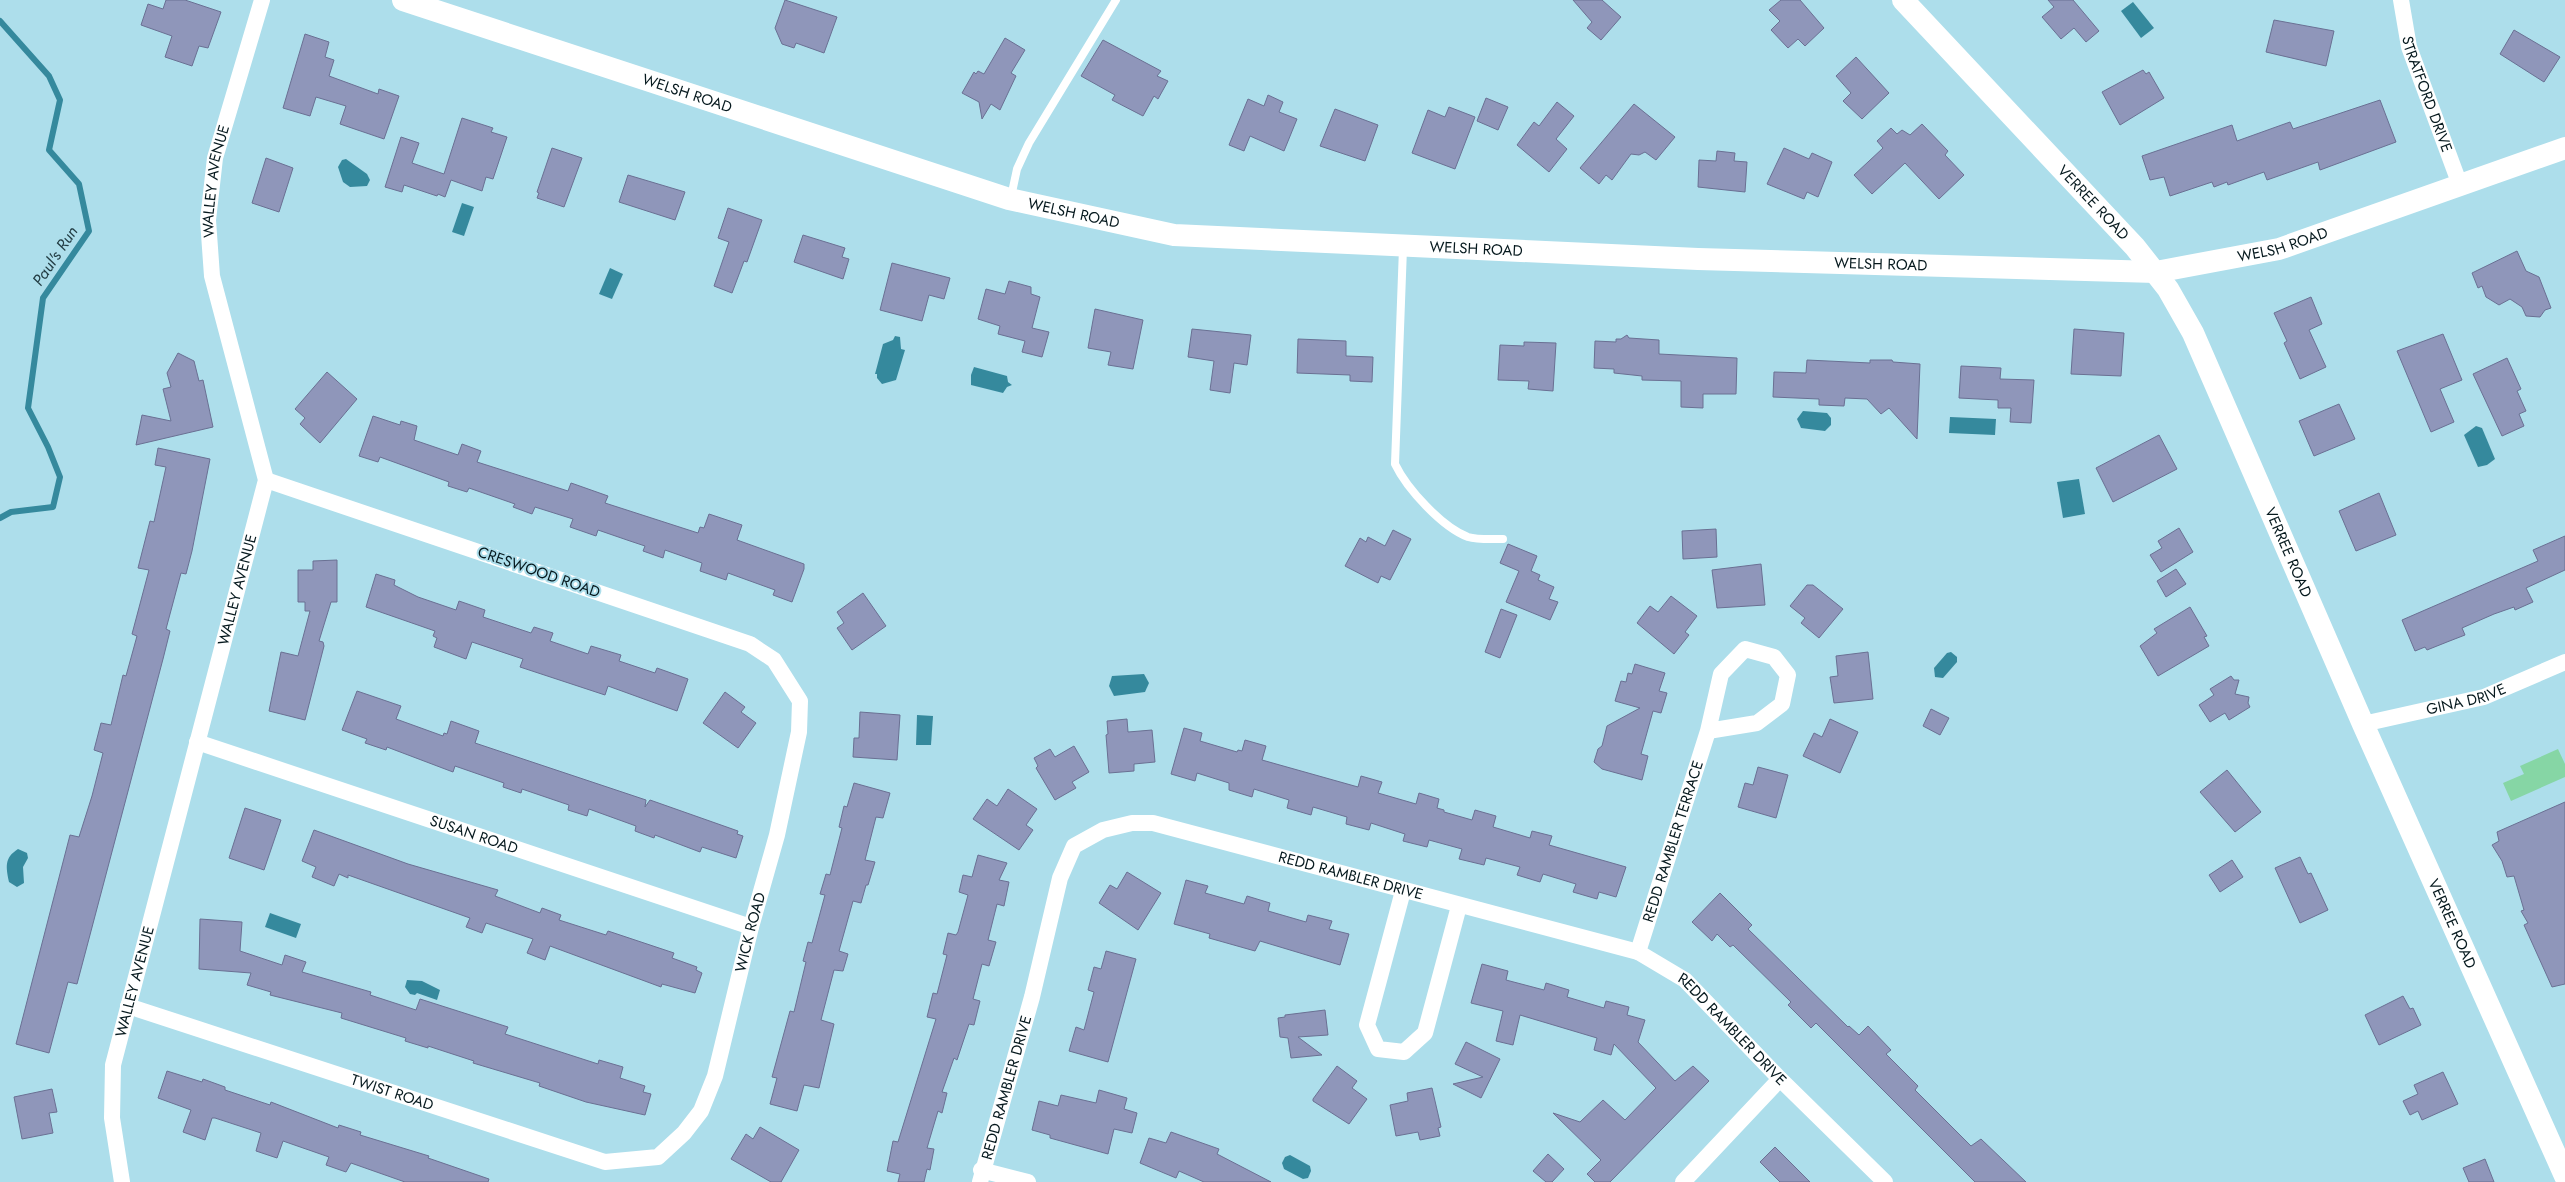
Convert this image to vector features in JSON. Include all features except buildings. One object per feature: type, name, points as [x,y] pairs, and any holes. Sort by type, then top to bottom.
[{"type":"main road","name":"WELSH ROAD","points":[[403,0],[1010,200],[1174,236],[1698,260],[2156,272],[2278,249],[2565,148]]},
{"type":"main road","name":"VERREE ROAD","points":[[1903,0],[2116,226],[2156,272],[2194,332],[2363,724],[2565,1176]]},
{"type":"street","name":"WALLEY AVENUE","points":[[122,1182],[112,1118],[113,1065],[266,480],[212,276],[208,220],[215,158],[262,0]]},
{"type":"street","name":"STRATFORD DRIVE","points":[[2401,0],[2409,47],[2460,185]]},
{"type":"street","name":"CRESWOOD ROAD","points":[[266,480],[750,644],[774,660],[794,690]]},
{"type":"street","name":"REDD RAMBLER TERRACE","points":[[1638,952],[1708,731],[1721,674],[1745,649],[1774,657],[1788,675],[1782,704],[1757,723],[1708,731]]},
{"type":"street","name":"GINA DRIVE","points":[[2363,724],[2484,697],[2565,662]]},
{"type":"street","name":"WICK ROAD","points":[[658,1157],[684,1133],[701,1111],[714,1076],[792,770],[799,732],[800,701],[794,690]]},
{"type":"street","name":"SUSAN ROAD","points":[[197,742],[751,927]]},
{"type":"street","name":"REDD RAMBLER DRIVE","points":[[981,1176],[1032,997],[1060,878],[1074,846],[1103,830],[1132,823],[1153,823],[1459,906],[1638,952],[1685,980],[1780,1080],[1885,1182]]},
{"type":"street","points":[[1403,891],[1368,1025],[1378,1049],[1404,1052],[1425,1033],[1459,906]]},
{"type":"street","name":"TWIST ROAD","points":[[128,1006],[605,1162],[658,1157]]},
{"type":"street","points":[[1683,1182],[1780,1080]]},
{"type":"street","points":[[981,1176],[1028,1182]]},
{"type":"lane","points":[[1010,200],[1017,168],[1029,143],[1116,0]]},
{"type":"lane","points":[[1403,246],[1395,464],[1402,479],[1424,503],[1450,526],[1468,537],[1503,539]]},
{"type":"green space","points":[[2558,749],[2565,764],[2565,777],[2511,801],[2503,783],[2524,774],[2520,766]]},
{"type":"water","points":[[2133,2],[2154,28],[2141,38],[2121,11]]},
{"type":"water","points":[[346,159],[367,174],[370,180],[367,186],[350,187],[343,182],[338,167],[342,160]]},
{"type":"water","points":[[462,203],[474,207],[464,236],[452,232]]},
{"type":"water","points":[[610,268],[623,274],[612,299],[599,294]]},
{"type":"water","points":[[895,336],[900,337],[901,349],[905,350],[896,380],[882,384],[877,378],[877,374],[875,374],[883,344],[893,340]]},
{"type":"water","points":[[974,367],[1007,376],[1008,382],[1012,385],[1007,387],[1003,393],[971,385],[971,375]]},
{"type":"water","points":[[1803,411],[1827,413],[1831,418],[1831,425],[1825,431],[1801,428],[1797,419]]},
{"type":"water","points":[[1950,417],[1996,419],[1995,435],[1949,433]]},
{"type":"water","points":[[2476,426],[2482,428],[2495,459],[2487,465],[2478,467],[2464,435]]},
{"type":"water","points":[[2079,479],[2085,514],[2063,518],[2057,482]]},
{"type":"water","points":[[1951,652],[1957,657],[1957,662],[1943,678],[1935,677],[1934,668],[1947,653]]},
{"type":"water","points":[[1144,674],[1149,683],[1145,692],[1114,696],[1109,686],[1112,676]]},
{"type":"water","points":[[917,715],[933,716],[931,745],[916,745]]},
{"type":"water","points":[[18,849],[27,853],[28,858],[23,867],[24,883],[17,887],[9,882],[7,863],[13,852]]},
{"type":"water","points":[[270,913],[301,924],[296,938],[265,927]]},
{"type":"water","points":[[407,980],[422,981],[440,990],[437,1000],[417,993],[415,995],[410,994],[405,987]]},
{"type":"water","points":[[1290,1155],[1310,1166],[1311,1171],[1308,1178],[1303,1179],[1284,1169],[1282,1163],[1285,1157]]},
{"type":"waterway","name":"Paul's Run","points":[[0,21],[49,76],[60,100],[49,150],[79,184],[89,231],[43,298],[28,408],[48,447],[60,477],[53,507],[11,512],[0,518]]}]
